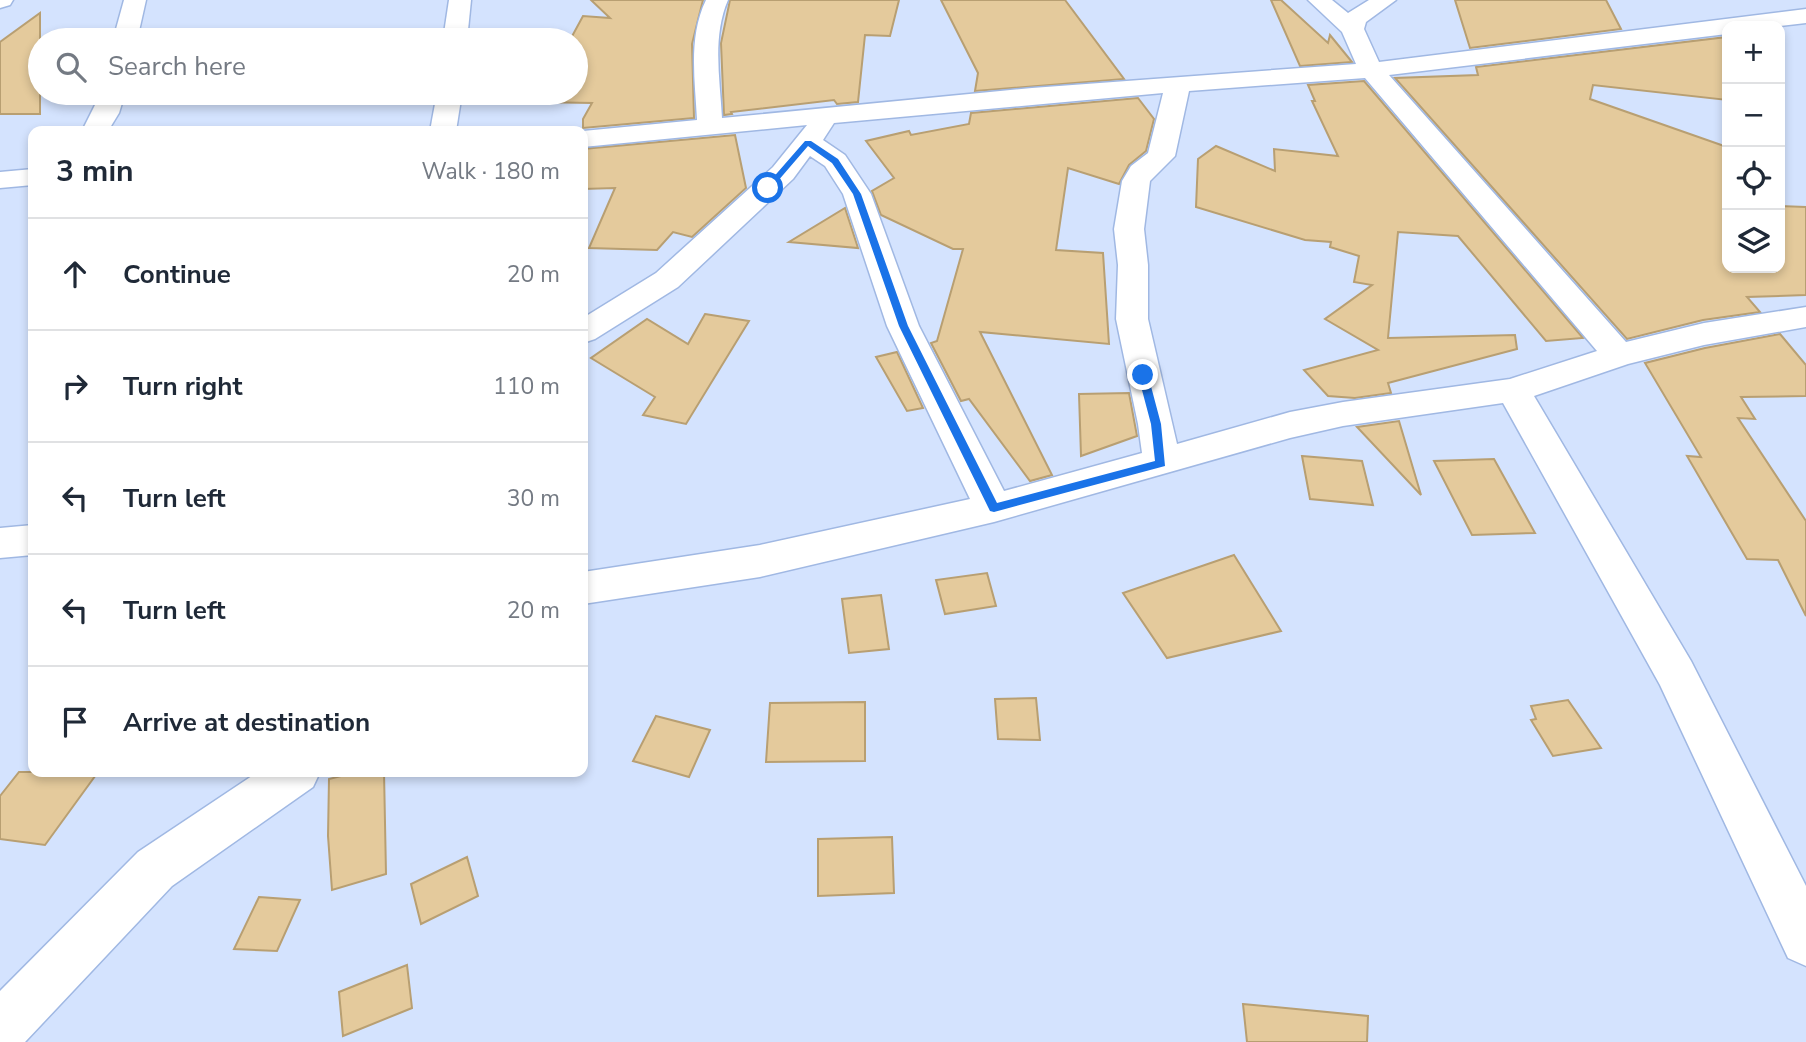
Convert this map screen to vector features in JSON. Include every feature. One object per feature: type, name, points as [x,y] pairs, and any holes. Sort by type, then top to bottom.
[{"type":"street","points":[[128,28],[135,0]]},
{"type":"street","points":[[456,28],[460,0]]},
{"type":"street","points":[[710,128],[708,40],[712,8],[717,0]]},
{"type":"street","points":[[1319,0],[1352,29],[1371,70],[1619,355]]},
{"type":"street","points":[[1352,29],[1356,18],[1385,0]]},
{"type":"street","points":[[1770,21],[1806,16]]},
{"type":"street","points":[[588,139],[1178,83],[1371,70],[1722,28]]},
{"type":"street","points":[[1161,463],[1156,424],[1132,319],[1133,265],[1129,229],[1136,181],[1141,172],[1161,156],[1178,83]]},
{"type":"street","points":[[98,126],[109,105]]},
{"type":"street","points":[[444,126],[447,105]]},
{"type":"street","points":[[588,329],[667,280],[768,188],[829,116]]},
{"type":"street","points":[[808,142],[835,161],[857,194],[903,326],[994,508]]},
{"type":"street","points":[[0,180],[28,177]]},
{"type":"street","points":[[588,587],[760,562],[994,508],[1161,463],[1215,445],[1343,414],[1513,390],[1619,355],[1704,334],[1806,317]]},
{"type":"street","points":[[1513,390],[1676,674],[1806,940]]},
{"type":"street","points":[[0,543],[28,540]]},
{"type":"street","points":[[19,1021],[155,869],[290,777]]},
{"type":"building","points":[[591,0],[703,0],[692,44],[694,118],[583,126],[583,119],[592,103],[588,103],[588,28],[576,28],[583,16],[610,18]]},
{"type":"building","points":[[730,0],[899,0],[890,36],[865,35],[858,102],[837,104],[834,100],[724,115],[721,43]]},
{"type":"building","points":[[941,0],[1065,0],[1124,79],[975,91],[978,73]]},
{"type":"building","points":[[1271,0],[1281,0],[1328,43],[1330,35],[1352,62],[1300,66]]},
{"type":"building","points":[[1455,0],[1606,0],[1621,29],[1470,48]]},
{"type":"building","points":[[40,13],[40,28],[28,28],[28,105],[40,105],[40,114],[0,114],[0,42]]},
{"type":"building","points":[[1722,38],[1722,99],[1593,85],[1590,99],[1722,145],[1722,273],[1785,273],[1785,206],[1806,207],[1806,295],[1747,297],[1760,312],[1703,320],[1627,339],[1395,78],[1478,75],[1476,67]]},
{"type":"building","points":[[1364,81],[1583,338],[1546,341],[1458,236],[1398,232],[1388,338],[1515,335],[1517,349],[1388,383],[1391,393],[1355,398],[1328,396],[1304,370],[1378,350],[1325,319],[1372,285],[1354,282],[1359,256],[1330,247],[1331,242],[1305,240],[1196,207],[1198,159],[1216,146],[1275,171],[1274,149],[1338,156],[1312,101],[1315,101],[1308,85]]},
{"type":"building","points":[[1138,98],[1154,119],[1146,151],[1129,165],[1119,184],[1068,168],[1056,250],[1103,253],[1109,344],[980,332],[1052,475],[1030,481],[969,399],[961,401],[931,343],[937,341],[963,249],[953,249],[881,215],[872,191],[894,178],[866,141],[909,131],[911,135],[969,124],[971,113]]},
{"type":"building","points":[[735,135],[746,188],[692,237],[673,232],[657,250],[589,248],[615,188],[588,189],[588,149]]},
{"type":"building","points":[[845,208],[858,248],[789,242]]},
{"type":"building","points":[[705,314],[749,321],[686,424],[643,415],[655,397],[591,358],[647,319],[688,344]]},
{"type":"building","points":[[1780,334],[1806,365],[1806,396],[1741,397],[1755,419],[1738,418],[1806,521],[1806,616],[1778,560],[1747,559],[1687,456],[1701,457],[1645,363]]},
{"type":"building","points":[[897,352],[923,408],[907,411],[876,357]]},
{"type":"building","points":[[1129,393],[1137,436],[1081,456],[1079,394]]},
{"type":"building","points":[[1399,421],[1421,495],[1357,427]]},
{"type":"building","points":[[1302,456],[1362,461],[1373,505],[1310,499]]},
{"type":"building","points":[[1494,459],[1535,533],[1472,535],[1434,461]]},
{"type":"building","points":[[1234,555],[1281,631],[1167,658],[1123,593]]},
{"type":"building","points":[[987,573],[996,606],[945,614],[936,580]]},
{"type":"building","points":[[881,595],[889,649],[849,653],[842,599]]},
{"type":"building","points":[[1036,698],[1040,740],[998,739],[995,699]]},
{"type":"building","points":[[1568,700],[1601,748],[1553,756],[1531,720],[1536,719],[1531,706]]},
{"type":"building","points":[[865,702],[865,761],[766,762],[770,703]]},
{"type":"building","points":[[656,716],[710,730],[689,777],[633,761]]},
{"type":"building","points":[[19,772],[28,772],[28,777],[94,777],[45,845],[0,839],[0,796]]},
{"type":"building","points":[[384,777],[386,874],[332,890],[328,836],[329,779]]},
{"type":"building","points":[[892,837],[894,893],[818,896],[818,839]]},
{"type":"building","points":[[467,857],[478,896],[421,924],[411,884]]},
{"type":"building","points":[[259,897],[300,900],[277,951],[234,949]]},
{"type":"building","points":[[407,965],[412,1008],[343,1036],[339,992]]},
{"type":"building","points":[[1243,1004],[1368,1016],[1367,1042],[1247,1042]]},
{"type":"route","points":[[768,188],[808,142],[835,161],[857,194],[903,326],[994,508],[1161,463],[1156,424],[1143,375]]}]
